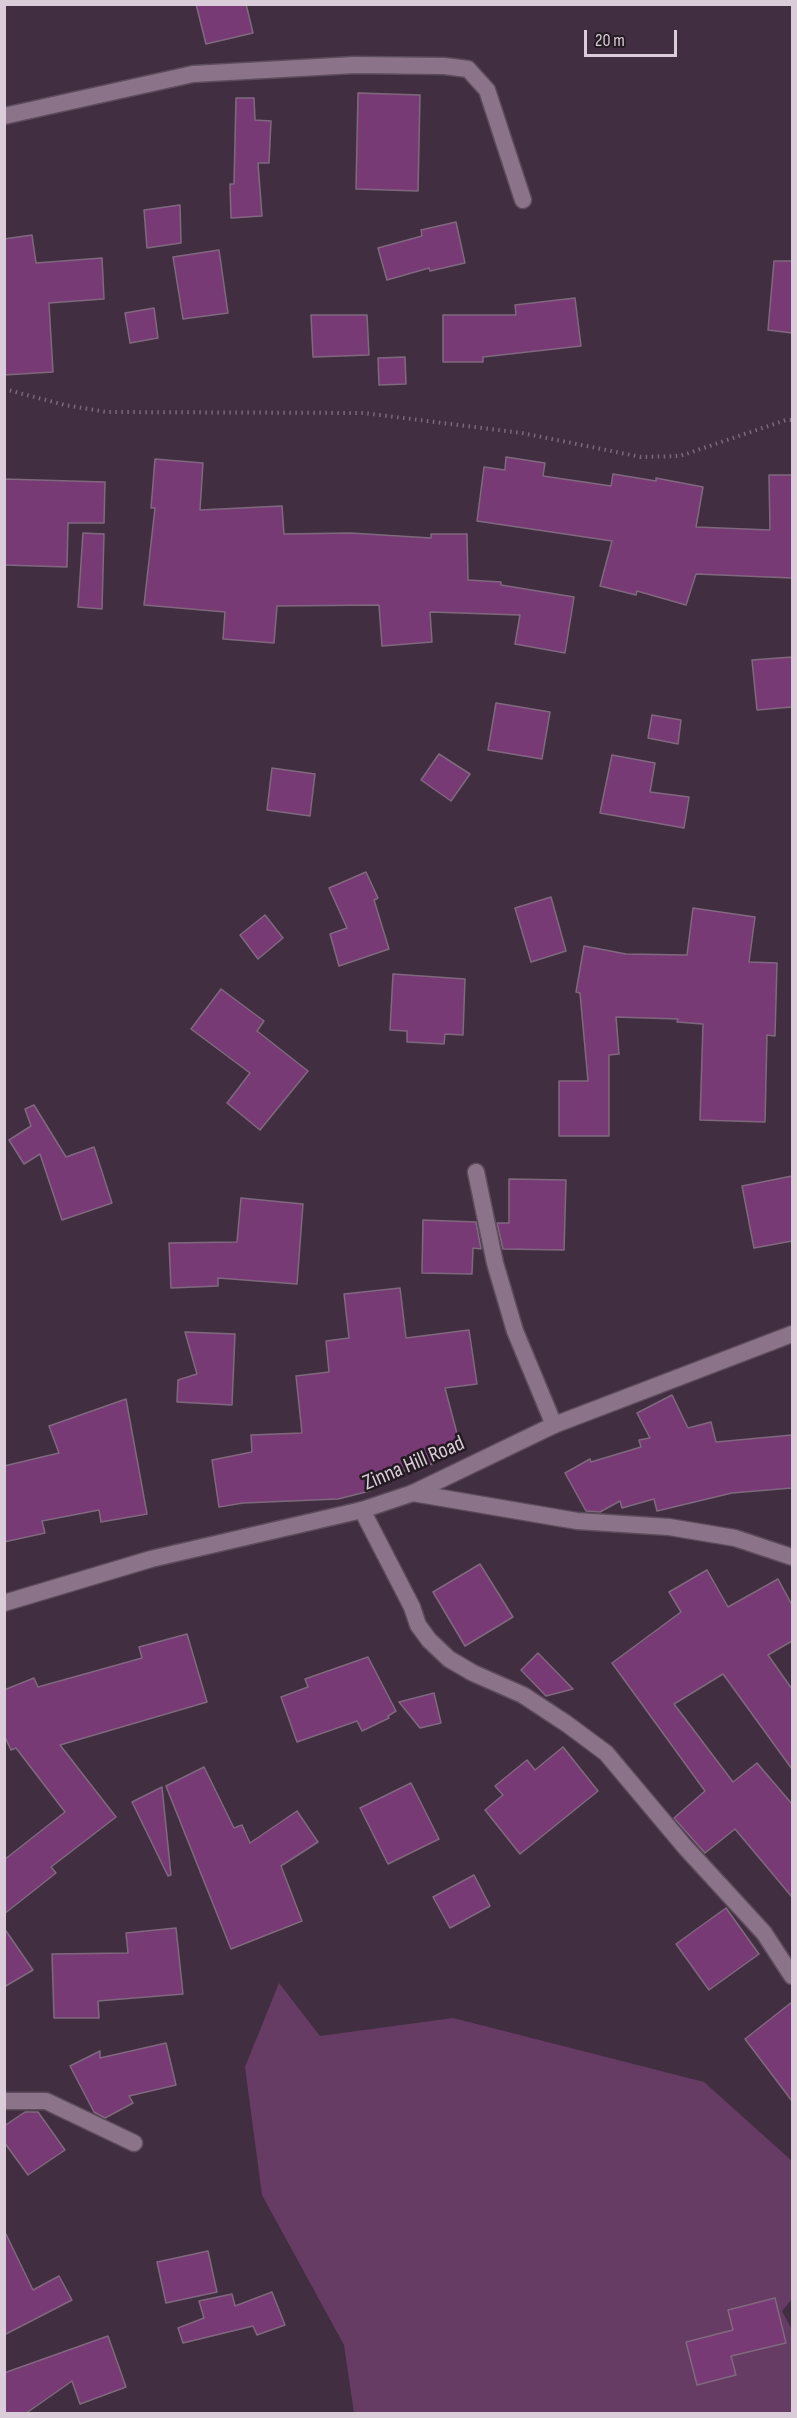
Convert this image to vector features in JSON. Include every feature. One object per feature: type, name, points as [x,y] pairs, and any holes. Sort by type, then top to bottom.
[{"type":"street","points":[[4,116],[193,74],[354,65],[444,66],[468,69],[486,90],[523,200]]},
{"type":"street","points":[[476,1172],[495,1263],[515,1331],[554,1425]]},
{"type":"street","name":"Zinna Hill Road","points":[[4,1603],[151,1559],[362,1510],[413,1493],[554,1425],[792,1334]]},
{"type":"street","points":[[413,1493],[576,1521],[669,1527],[735,1538],[792,1557]]},
{"type":"street","points":[[362,1510],[412,1607],[418,1625],[429,1640],[449,1659],[473,1673],[523,1695],[606,1753],[685,1847],[764,1933],[792,1976]]},
{"type":"street","points":[[4,2100],[46,2101],[134,2143]]},
{"type":"path","points":[[4,389],[65,405],[106,412],[364,413],[522,433],[641,457],[680,456],[786,420],[792,420]]},
{"type":"shaded area","points":[[279,1983],[320,2036],[453,2018],[704,2082],[792,2161],[792,2299],[782,2311],[792,2330],[792,2413],[354,2413],[344,2345],[262,2195],[245,2067]]},
{"type":"building","points":[[196,4],[246,4],[253,33],[206,44]]},
{"type":"building","points":[[358,93],[420,95],[418,191],[356,189]]},
{"type":"building","points":[[236,98],[254,98],[255,120],[271,121],[269,163],[258,163],[262,216],[231,218],[230,184],[234,184]]},
{"type":"building","points":[[180,205],[181,243],[147,248],[144,210]]},
{"type":"building","points":[[456,222],[465,263],[430,271],[429,268],[387,280],[378,248],[422,236],[421,230]]},
{"type":"building","points":[[32,235],[36,263],[102,258],[104,299],[49,303],[53,372],[4,375],[4,239]]},
{"type":"building","points":[[219,250],[228,313],[183,319],[173,257]]},
{"type":"building","points":[[774,261],[792,261],[792,333],[768,330]]},
{"type":"building","points":[[575,298],[581,346],[483,357],[483,362],[443,362],[443,315],[516,315],[515,305]]},
{"type":"building","points":[[154,308],[158,338],[130,343],[125,313]]},
{"type":"building","points":[[311,315],[367,315],[369,355],[313,357]]},
{"type":"building","points":[[405,357],[406,384],[379,385],[378,358]]},
{"type":"building","points":[[506,457],[545,463],[543,476],[611,486],[613,474],[656,481],[656,478],[703,487],[696,527],[770,530],[769,475],[792,475],[792,578],[696,574],[686,605],[637,591],[636,595],[600,586],[612,541],[477,521],[484,467],[505,470]]},
{"type":"building","points":[[155,459],[203,463],[200,510],[282,506],[284,534],[350,533],[431,538],[431,534],[467,534],[468,580],[501,582],[501,585],[574,597],[565,653],[515,644],[520,615],[430,612],[432,642],[382,646],[379,605],[277,606],[274,643],[223,639],[225,612],[144,605],[155,508],[151,508]]},
{"type":"building","points":[[4,479],[105,482],[104,523],[68,523],[67,567],[4,565]]},
{"type":"building","points":[[83,533],[104,534],[102,609],[78,607]]},
{"type":"building","points":[[792,657],[792,707],[757,710],[752,660]]},
{"type":"building","points":[[496,703],[550,712],[542,759],[488,750]]},
{"type":"building","points":[[652,715],[681,720],[678,744],[648,738]]},
{"type":"building","points":[[439,754],[470,774],[451,801],[421,780]]},
{"type":"building","points":[[612,755],[655,763],[650,792],[689,797],[684,828],[600,813]]},
{"type":"building","points":[[272,768],[315,774],[310,816],[267,810]]},
{"type":"building","points":[[366,872],[378,898],[374,900],[389,949],[339,966],[330,934],[347,928],[329,888]]},
{"type":"building","points":[[551,897],[566,951],[531,962],[515,908]]},
{"type":"building","points":[[693,908],[755,917],[749,962],[777,963],[775,1036],[767,1035],[765,1122],[700,1120],[703,1024],[677,1022],[678,1019],[616,1017],[619,1054],[609,1055],[609,1136],[559,1136],[559,1081],[588,1081],[580,993],[576,992],[584,946],[626,954],[687,955]]},
{"type":"building","points":[[265,915],[283,938],[258,959],[240,935]]},
{"type":"building","points":[[393,974],[465,979],[463,1035],[445,1034],[444,1044],[407,1042],[407,1031],[390,1030]]},
{"type":"building","points":[[221,989],[264,1021],[257,1031],[308,1071],[260,1130],[227,1103],[250,1073],[191,1029]]},
{"type":"building","points":[[34,1105],[66,1157],[94,1147],[112,1203],[62,1220],[40,1154],[24,1164],[9,1140],[31,1126],[25,1109]]},
{"type":"building","points":[[792,1176],[792,1241],[754,1248],[742,1186]]},
{"type":"building","points":[[509,1179],[566,1180],[564,1250],[503,1249],[497,1223],[509,1223]]},
{"type":"building","points":[[241,1198],[303,1204],[297,1284],[218,1278],[218,1286],[171,1288],[169,1243],[237,1242]]},
{"type":"building","points":[[423,1220],[476,1222],[481,1249],[473,1248],[472,1274],[422,1273]]},
{"type":"building","points":[[400,1288],[406,1338],[469,1330],[477,1384],[445,1388],[460,1445],[429,1453],[432,1464],[367,1480],[370,1491],[338,1499],[243,1503],[219,1507],[212,1460],[252,1452],[251,1435],[302,1433],[296,1376],[329,1372],[326,1341],[349,1338],[344,1294]]},
{"type":"building","points":[[185,1332],[235,1334],[232,1405],[177,1402],[178,1380],[197,1374]]},
{"type":"building","points":[[672,1395],[688,1428],[711,1422],[716,1442],[792,1435],[792,1488],[732,1493],[657,1511],[654,1499],[622,1508],[620,1501],[600,1512],[586,1511],[565,1473],[590,1459],[591,1462],[641,1447],[639,1440],[650,1438],[637,1413]]},
{"type":"building","points":[[126,1399],[147,1514],[101,1522],[99,1510],[42,1521],[45,1533],[4,1542],[4,1466],[59,1453],[49,1426]]},
{"type":"building","points":[[480,1564],[513,1617],[465,1646],[433,1592]]},
{"type":"building","points":[[707,1570],[728,1607],[778,1579],[792,1605],[792,1641],[768,1655],[792,1689],[792,1769],[723,1674],[674,1704],[733,1782],[757,1763],[792,1804],[792,1897],[735,1829],[705,1853],[674,1818],[705,1791],[612,1663],[681,1612],[669,1592]]},
{"type":"building","points":[[187,1634],[207,1702],[60,1745],[116,1817],[51,1867],[56,1873],[4,1914],[4,1860],[65,1812],[16,1748],[11,1750],[4,1735],[4,1690],[34,1678],[38,1687],[142,1658],[139,1647]]},
{"type":"building","points":[[538,1653],[573,1689],[546,1696],[521,1670]]},
{"type":"building","points":[[368,1657],[396,1711],[388,1716],[389,1718],[362,1731],[357,1721],[297,1742],[281,1697],[308,1687],[305,1679]]},
{"type":"building","points":[[434,1693],[441,1723],[420,1728],[399,1702]]},
{"type":"building","points":[[563,1747],[598,1791],[520,1854],[485,1810],[503,1795],[495,1786],[527,1760],[535,1770]]},
{"type":"building","points":[[204,1767],[234,1828],[242,1825],[250,1843],[297,1811],[318,1842],[281,1866],[302,1921],[231,1949],[166,1786]]},
{"type":"building","points":[[411,1783],[439,1839],[388,1864],[360,1808]]},
{"type":"building","points":[[162,1787],[171,1875],[168,1876],[132,1802]]},
{"type":"building","points":[[474,1875],[490,1906],[450,1928],[433,1897]]},
{"type":"building","points":[[726,1908],[759,1954],[709,1990],[676,1944]]},
{"type":"building","points":[[4,1928],[33,1970],[4,1987]]},
{"type":"building","points":[[176,1928],[183,1994],[98,2001],[99,2018],[54,2018],[52,1954],[128,1953],[126,1933]]},
{"type":"building","points":[[792,2002],[792,2101],[745,2039]]},
{"type":"building","points":[[166,2043],[176,2085],[129,2096],[133,2103],[105,2118],[94,2112],[70,2066],[100,2051],[100,2058]]},
{"type":"building","points":[[25,2112],[38,2112],[65,2150],[28,2175],[4,2142],[4,2126]]},
{"type":"building","points":[[4,2230],[33,2290],[59,2276],[72,2300],[4,2335]]},
{"type":"building","points":[[208,2251],[217,2292],[166,2303],[157,2262]]},
{"type":"building","points":[[272,2292],[285,2325],[257,2335],[253,2326],[183,2343],[178,2328],[204,2318],[199,2301],[232,2294],[235,2306]]},
{"type":"building","points":[[775,2298],[786,2343],[731,2356],[736,2375],[697,2385],[686,2342],[733,2330],[728,2310]]},
{"type":"building","points":[[108,2336],[126,2387],[80,2404],[72,2381],[25,2414],[4,2414],[4,2373]]}]
